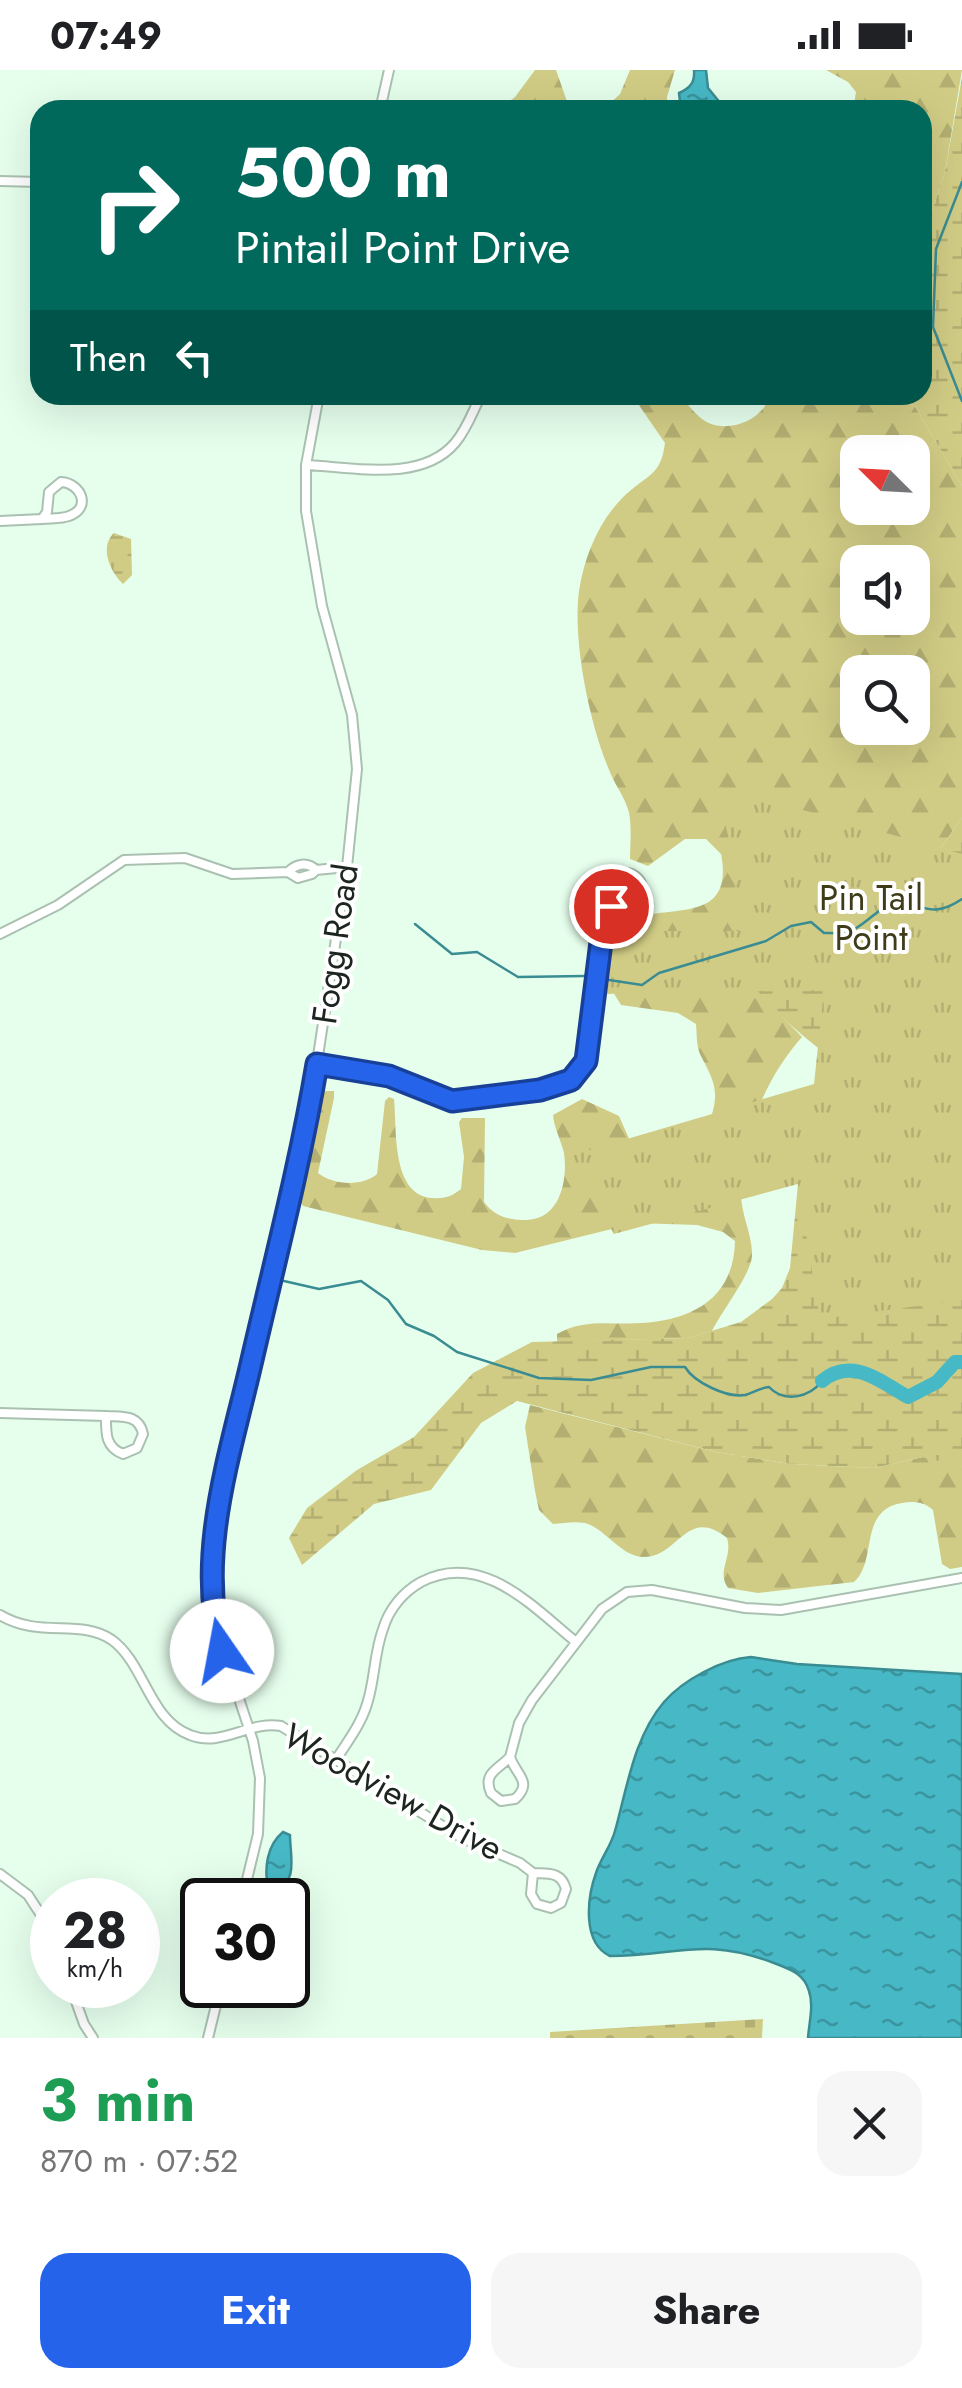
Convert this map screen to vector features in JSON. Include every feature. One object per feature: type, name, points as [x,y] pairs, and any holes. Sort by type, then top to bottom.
[{"type":"street","points":[[382,100],[390,70]]},
{"type":"street","points":[[0,181],[30,182]]},
{"type":"street","name":"Fogg Road","points":[[247,1878],[258,1834],[258,1761],[217,1632],[213,1556],[220,1508],[292,1194],[317,1064],[347,867],[357,744],[324,616],[305,503],[306,465],[317,405]]},
{"type":"street","points":[[306,465],[403,468],[428,463],[458,438],[476,405]]},
{"type":"street","points":[[0,520],[42,519],[75,513],[82,502],[79,489],[68,482],[55,484],[48,492],[47,512],[42,519]]},
{"type":"street","points":[[0,934],[58,905],[124,860],[191,858],[232,874],[288,872],[298,878],[316,870],[347,867]]},
{"type":"street","points":[[317,1064],[389,1076],[452,1101],[540,1090],[571,1080],[586,1061],[608,885],[614,877],[627,872],[638,878],[643,888],[637,903],[626,908],[608,907]]},
{"type":"street","points":[[0,1412],[106,1416],[129,1417],[138,1422],[143,1434],[137,1448],[122,1454],[112,1448],[106,1435],[106,1416]]},
{"type":"street","points":[[337,1758],[368,1704],[388,1616],[403,1595],[426,1580],[460,1572],[488,1578],[514,1592],[576,1642]]},
{"type":"street","points":[[510,1758],[488,1780],[490,1793],[502,1801],[515,1799],[524,1785],[510,1758],[516,1731],[527,1708],[614,1599],[635,1590],[781,1610],[962,1578]]},
{"type":"street","name":"Woodview Drive","points":[[0,1614],[35,1629],[80,1629],[108,1638],[122,1650],[169,1721],[184,1733],[212,1739],[278,1724],[462,1838],[520,1862],[533,1872],[561,1878],[566,1889],[562,1903],[548,1908],[535,1902],[531,1890],[533,1872]]},
{"type":"street","points":[[0,1874],[30,1899]]},
{"type":"street","points":[[78,2008],[93,2038]]},
{"type":"street","points":[[208,2038],[215,2008]]},
{"type":"green space","points":[[535,70],[556,70],[566,100],[511,100]]},
{"type":"green space","points":[[630,70],[675,70],[667,100],[614,100]]},
{"type":"green space","points":[[826,70],[962,70],[945,172],[932,211],[932,100],[855,100],[856,92],[848,82]]},
{"type":"green space","points":[[962,77],[962,486],[912,405],[932,405],[932,211],[945,172]]},
{"type":"green space","points":[[639,405],[689,405],[702,419],[721,426],[752,419],[765,405],[916,408],[962,486],[962,818],[932,860],[764,998],[802,1037],[766,1091],[751,1131],[741,1194],[752,1256],[742,1282],[712,1331],[688,1338],[557,1342],[557,1334],[577,1326],[660,1321],[694,1311],[719,1291],[733,1260],[735,1241],[723,1232],[697,1225],[636,1223],[515,1253],[482,1250],[303,1206],[299,1200],[319,1100],[325,1091],[334,1091],[334,1098],[318,1173],[348,1183],[377,1174],[385,1101],[389,1097],[394,1099],[396,1142],[409,1185],[418,1194],[447,1197],[461,1189],[464,1157],[459,1122],[462,1118],[485,1118],[484,1202],[497,1214],[519,1220],[547,1213],[559,1197],[565,1164],[553,1115],[582,1099],[619,1116],[630,1141],[711,1117],[714,1085],[698,1049],[696,1024],[678,1013],[621,1005],[613,992],[616,931],[630,920],[686,910],[716,896],[722,880],[721,854],[706,839],[685,839],[648,866],[630,859],[629,813],[597,737],[578,636],[579,591],[596,536],[620,500],[658,466],[665,443]]},
{"type":"green space","points":[[114,533],[131,539],[132,575],[123,584],[108,559],[107,545]]},
{"type":"green space","name":"Pin Tail Point","points":[[720,787],[962,854],[962,1300],[820,1319],[798,1184],[614,1234],[569,1156],[814,1084],[824,990],[604,994],[612,931],[742,931]]},
{"type":"green space","points":[[962,818],[962,1467],[923,1457],[874,1468],[790,1464],[716,1452],[517,1401],[481,1423],[431,1490],[374,1504],[302,1565],[289,1538],[307,1508],[357,1470],[414,1437],[473,1373],[532,1342],[688,1338],[741,1322],[782,1288],[790,1268],[798,1184],[832,1058],[785,1020],[753,985],[734,949],[734,927],[758,903],[932,860]]},
{"type":"green space","points":[[530,1405],[716,1452],[790,1464],[874,1468],[923,1457],[957,1463],[962,1467],[962,1567],[950,1569],[942,1564],[933,1510],[915,1502],[888,1508],[879,1515],[861,1573],[854,1582],[758,1593],[728,1588],[724,1576],[727,1538],[702,1527],[657,1555],[629,1553],[593,1526],[577,1522],[553,1524],[539,1510],[525,1427]]},
{"type":"green space","points":[[763,2019],[762,2038],[550,2038],[550,2032]]},
{"type":"water","points":[[694,70],[706,70],[708,88],[718,100],[680,100],[679,93],[694,78]]},
{"type":"water","points":[[751,1657],[797,1664],[962,1674],[962,2038],[808,2038],[810,1996],[804,1980],[790,1970],[750,1955],[709,1949],[610,1956],[595,1941],[589,1919],[593,1883],[613,1836],[645,1731],[664,1702],[682,1686],[716,1666]]},
{"type":"water","points":[[283,1832],[290,1835],[289,1878],[267,1878],[273,1843]]},
{"type":"waterway","points":[[962,182],[936,249],[933,327],[962,401]]},
{"type":"waterway","points":[[609,980],[642,985],[659,973],[766,941],[791,926],[811,922],[824,933],[846,933],[895,904],[932,910],[962,899]]},
{"type":"waterway","points":[[415,924],[452,954],[477,952],[518,977],[585,976]]},
{"type":"waterway","points":[[284,1281],[319,1289],[361,1281],[388,1300],[406,1324],[457,1352],[539,1378],[591,1380],[651,1367],[685,1367],[703,1383],[729,1394],[745,1395],[769,1387],[789,1397],[810,1391],[822,1381]]},
{"type":"waterway","points":[[822,1381],[833,1374],[855,1371],[908,1397],[937,1382],[955,1362],[962,1362]]},
{"type":"route","points":[[222,1651],[212,1584],[220,1508],[296,1178],[317,1064],[389,1076],[452,1101],[540,1090],[576,1078],[586,1061],[604,918],[611,906]]}]
